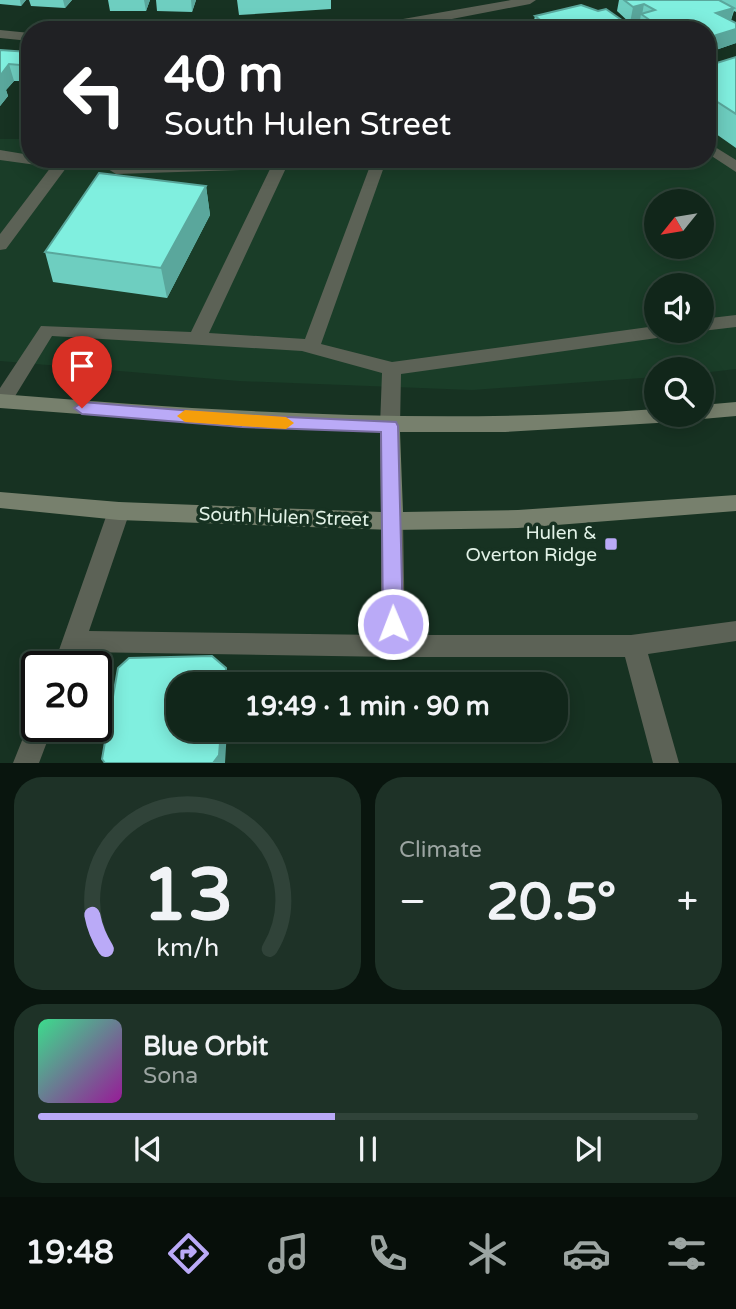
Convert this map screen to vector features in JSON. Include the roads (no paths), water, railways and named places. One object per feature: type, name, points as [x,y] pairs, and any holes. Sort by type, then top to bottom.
[{"type":"main road","points":[[1,401],[242,421],[390,426],[599,422],[644,418]]},
{"type":"main road","points":[[714,411],[736,409]]},
{"type":"main road","points":[[390,426],[391,521]]},
{"type":"main road","name":"South Hulen Street","points":[[0,500],[119,511],[391,521],[518,519],[736,503]]},
{"type":"street","points":[[421,21],[529,0]]},
{"type":"street","points":[[0,34],[21,36]]},
{"type":"street","points":[[716,153],[736,167]]},
{"type":"street","points":[[0,155],[21,158]]},
{"type":"street","points":[[0,245],[58,168]]},
{"type":"street","points":[[116,169],[149,168]]},
{"type":"street","points":[[197,339],[278,168]]},
{"type":"street","points":[[311,347],[381,168]]},
{"type":"street","points":[[714,324],[736,321]]},
{"type":"street","points":[[1,401],[47,330],[311,347],[391,369],[644,334]]},
{"type":"street","points":[[390,426],[391,369]]},
{"type":"street","points":[[71,651],[119,511]]},
{"type":"street","points":[[391,521],[393,646]]},
{"type":"street","points":[[75,641],[393,646],[635,646],[736,631]]},
{"type":"street","points":[[635,646],[666,763]]},
{"type":"street","points":[[26,763],[34,742]]},
{"type":"place","name":"Hulen & Overton Ridge","points":[[611,544]]}]
